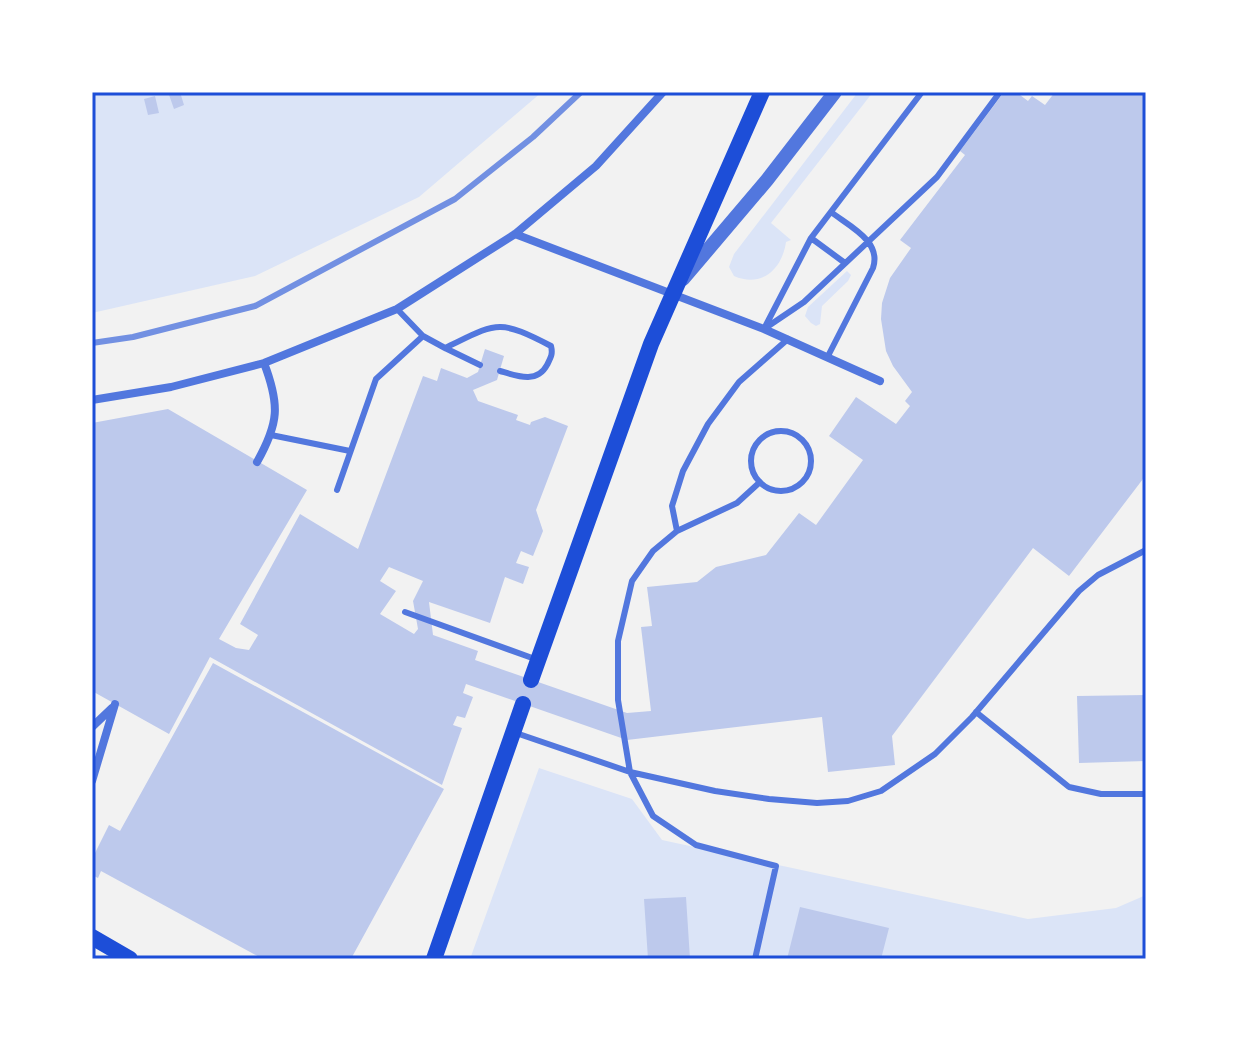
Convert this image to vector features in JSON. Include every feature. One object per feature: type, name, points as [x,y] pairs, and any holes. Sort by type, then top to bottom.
[{"type":"main road","points":[[531,680],[670,295],[762,92]]},
{"type":"main road","points":[[434,959],[523,704]]},
{"type":"main road","points":[[92,937],[130,959]]},
{"type":"street","points":[[92,400],[171,387],[264,363],[397,309],[515,234],[596,166],[663,92]]},
{"type":"street","points":[[670,295],[767,180],[835,92]]},
{"type":"street","points":[[515,234],[764,329],[880,381]]},
{"type":"street","points":[[257,462],[277,416],[274,389],[264,363]]},
{"type":"street","points":[[92,727],[115,704],[92,781]]},
{"type":"lane","points":[[764,329],[811,238],[922,92]]},
{"type":"lane","points":[[764,329],[804,302],[937,177],[1000,92]]},
{"type":"lane","points":[[828,356],[873,268],[875,250],[831,212]]},
{"type":"lane","points":[[811,238],[845,263]]},
{"type":"lane","points":[[397,309],[423,336],[480,365]]},
{"type":"lane","points":[[445,348],[497,325],[518,329],[551,346],[553,355],[543,373],[528,378],[500,371]]},
{"type":"lane","points":[[337,490],[376,379],[423,336]]},
{"type":"lane","points":[[677,531],[672,506],[683,471],[708,424],[739,382],[788,339]]},
{"type":"lane","points":[[781,430],[801,437],[811,454],[810,473],[804,481],[787,491],[777,491],[760,482],[751,465],[755,445],[762,437],[781,430]]},
{"type":"lane","points":[[271,435],[350,451]]},
{"type":"lane","points":[[755,959],[776,866],[696,845],[653,816],[630,772],[618,700],[618,641],[632,581],[653,551],[677,531],[737,503],[760,482]]},
{"type":"lane","points":[[513,732],[630,772],[715,791],[817,803],[848,801],[881,791],[935,754],[976,712],[1079,591],[1098,575],[1146,550]]},
{"type":"lane","points":[[405,612],[539,660]]},
{"type":"lane","points":[[976,712],[1069,787],[1101,794],[1146,794]]},
{"type":"shaded area","points":[[92,92],[542,92],[419,197],[255,276],[92,313]]},
{"type":"shaded area","points":[[858,92],[873,92],[771,223],[791,240],[786,242],[780,261],[761,278],[753,280],[734,276],[729,267],[734,254]]},
{"type":"shaded area","points":[[847,271],[851,275],[848,281],[822,306],[820,324],[816,326],[811,323],[805,316],[808,307]]},
{"type":"shaded area","points":[[539,768],[632,799],[662,840],[1028,919],[1116,908],[1146,895],[1146,959],[470,959]]},
{"type":"building","points":[[168,92],[180,92],[184,105],[174,109]]},
{"type":"building","points":[[1004,92],[1016,92],[1028,101],[1032,96],[1045,105],[1055,92],[1146,92],[1146,475],[1069,576],[1033,548],[892,736],[895,765],[828,772],[822,717],[627,740],[466,684],[463,693],[473,697],[465,718],[457,716],[453,725],[462,728],[442,785],[210,657],[169,734],[92,691],[92,423],[168,409],[307,490],[219,639],[236,648],[249,650],[258,635],[240,624],[300,514],[358,549],[423,376],[437,381],[441,368],[467,378],[478,372],[485,349],[504,356],[497,380],[473,390],[478,401],[518,415],[516,420],[530,425],[545,417],[568,426],[536,510],[543,531],[533,556],[521,551],[516,563],[529,567],[523,584],[505,577],[490,623],[429,602],[433,635],[478,651],[475,660],[627,713],[651,711],[641,627],[652,626],[647,587],[697,582],[716,567],[766,555],[799,513],[816,525],[863,460],[829,436],[856,397],[896,424],[910,406],[905,401],[912,392],[886,351],[882,303],[890,278],[911,248],[900,240],[965,155],[960,151]],"holes":[[[389,567],[423,581],[413,601],[418,629],[414,634],[380,614],[396,591],[380,581]]]},
{"type":"building","points":[[155,96],[159,113],[148,115],[144,99]]},
{"type":"building","points":[[213,663],[444,789],[352,957],[356,959],[263,959],[101,871],[98,878],[92,875],[92,859],[109,825],[120,831]]},
{"type":"building","points":[[1146,695],[1146,761],[1079,763],[1077,696]]},
{"type":"building","points":[[686,897],[690,959],[648,959],[644,899]]},
{"type":"building","points":[[800,907],[889,928],[881,959],[787,959]]},
{"type":"railway","points":[[92,343],[133,337],[255,306],[455,199],[533,137],[581,92]]}]
